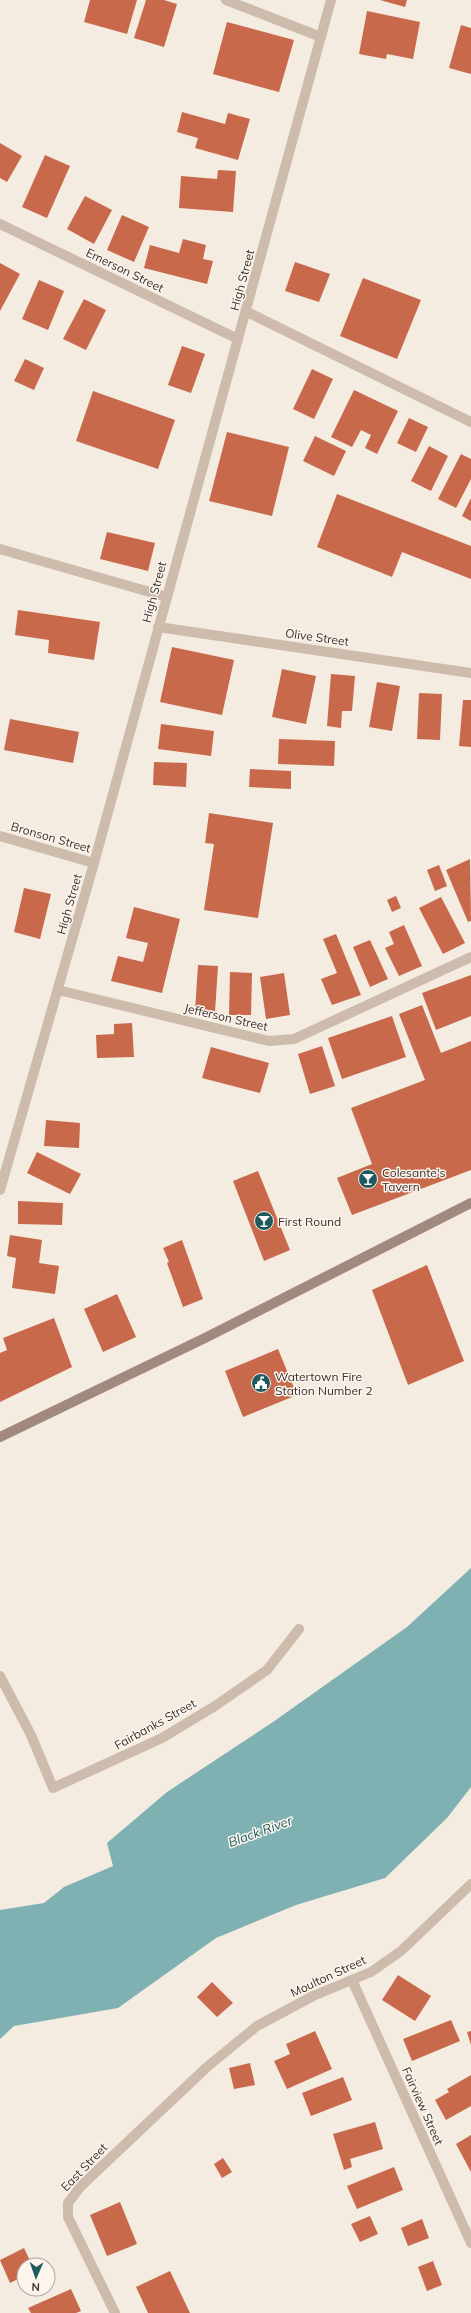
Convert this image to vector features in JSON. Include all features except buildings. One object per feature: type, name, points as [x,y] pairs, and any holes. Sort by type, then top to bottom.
[{"type":"main road","points":[[0,1437],[205,1338],[471,1203]]},
{"type":"street","points":[[226,0],[321,37]]},
{"type":"street","name":"High Street","points":[[0,1190],[94,863],[158,627],[238,339],[247,312],[331,0]]},
{"type":"street","name":"Emerson Street","points":[[0,224],[238,339]]},
{"type":"street","points":[[247,312],[471,422]]},
{"type":"street","points":[[0,548],[167,597]]},
{"type":"street","name":"Olive Street","points":[[158,627],[471,673]]},
{"type":"street","name":"Bronson Street","points":[[0,836],[94,863]]},
{"type":"street","name":"Jefferson Street","points":[[58,990],[268,1041],[294,1039],[471,958]]},
{"type":"street","name":"Fairbanks Street","points":[[0,1676],[31,1735],[54,1788],[162,1738],[215,1706],[267,1670],[299,1629]]},
{"type":"street","name":"Moulton Street","points":[[207,2067],[257,2026],[313,1996],[371,1972],[401,1951],[471,1884]]},
{"type":"street","name":"Fairview Street","points":[[352,1980],[471,2243]]},
{"type":"street","name":"East Street","points":[[115,2313],[68,2217],[68,2203],[81,2186],[207,2067]]},
{"type":"water","name":"Black River","points":[[471,1568],[471,1787],[447,1818],[385,1878],[296,1905],[216,1938],[118,2008],[14,2026],[0,2039],[0,1910],[44,1903],[64,1887],[113,1866],[107,1843],[167,1792],[273,1722],[407,1627]]},
{"type":"place","name":"Colesante's Tavern","points":[[368,1179]]},
{"type":"place","name":"First Round","points":[[264,1221]]},
{"type":"place","name":"Watertown Fire Station Number 2","points":[[261,1383]]}]
